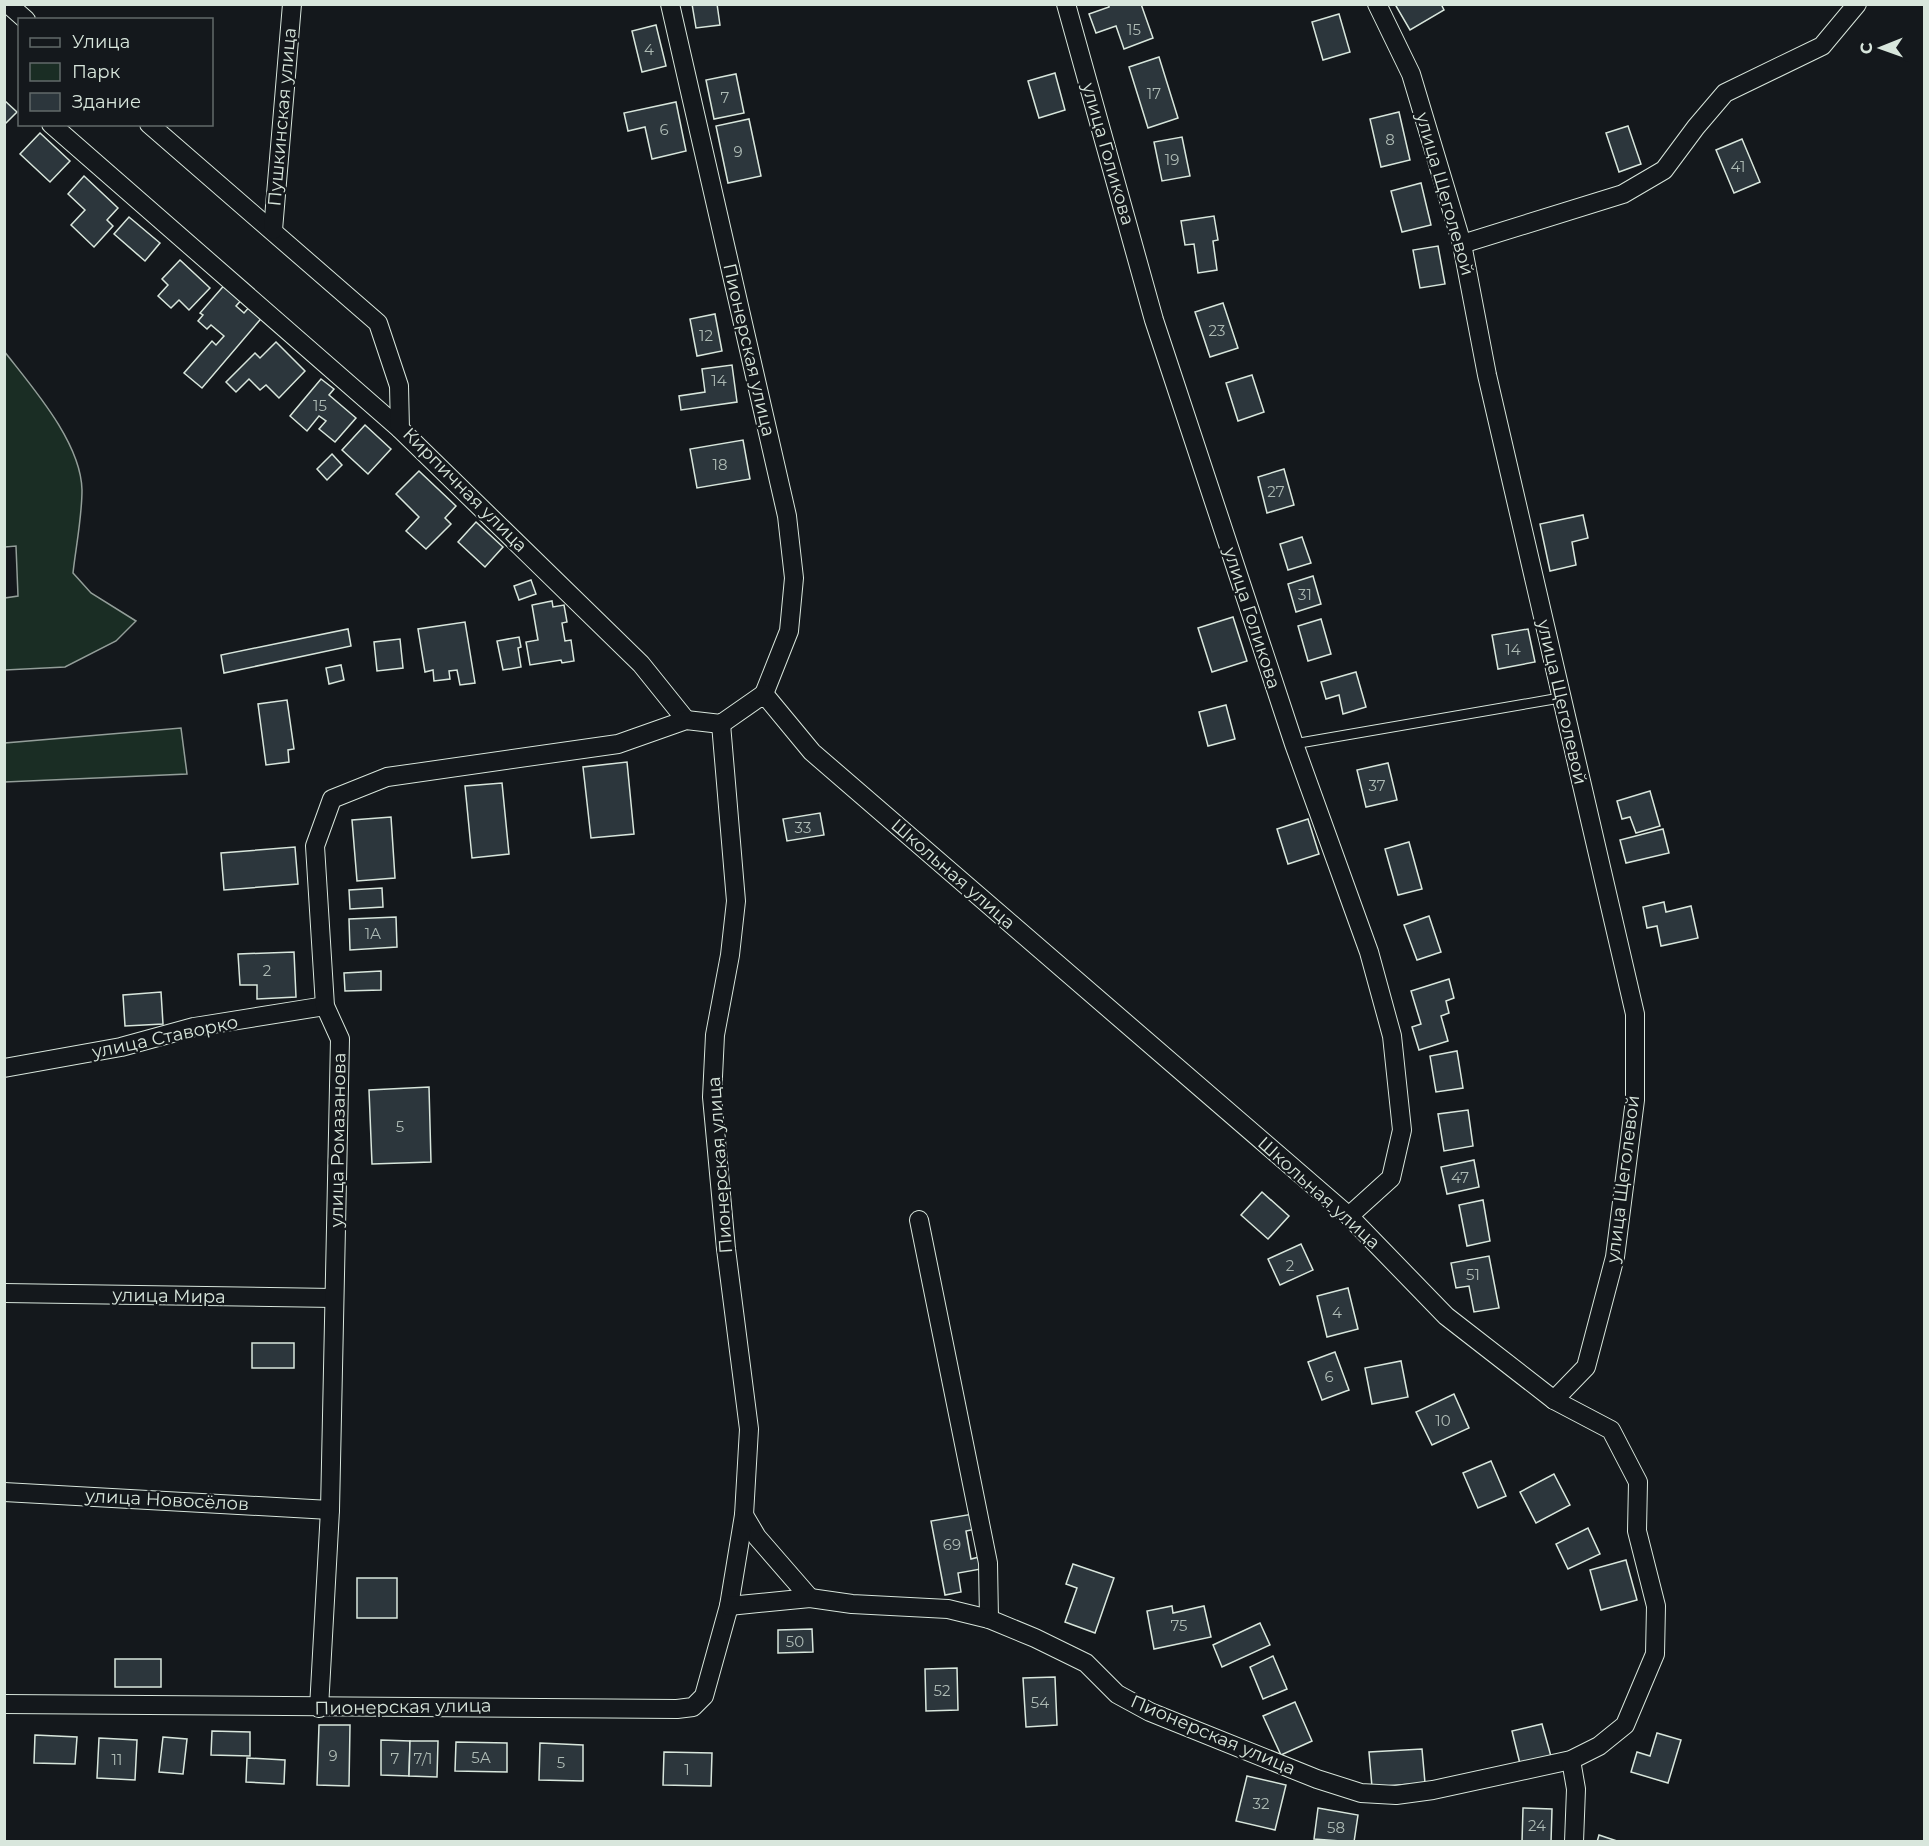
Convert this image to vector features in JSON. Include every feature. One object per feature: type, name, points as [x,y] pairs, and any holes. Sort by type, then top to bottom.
[{"type":"street","points":[[8,4],[24,18]]},
{"type":"street","name":"Пушкинская улица","points":[[273,230],[292,4]]},
{"type":"street","name":"Пионерская улица","points":[[670,4],[787,516],[794,578],[789,631],[764,694]]},
{"type":"street","name":"улица Голикова","points":[[1066,4],[1154,320],[1294,744],[1369,952],[1392,1036],[1402,1130],[1391,1178],[1349,1216]]},
{"type":"street","name":"улица Щеголевой","points":[[1377,4],[1411,74],[1462,244],[1487,375],[1635,1014],[1635,1100],[1615,1257],[1586,1366],[1554,1400]]},
{"type":"street","points":[[1462,244],[1623,194],[1664,170],[1725,93],[1822,46],[1857,4]]},
{"type":"street","points":[[53,126],[400,429]]},
{"type":"street","name":"Кирпичная улица","points":[[151,126],[378,322],[399,387],[400,429],[641,664],[686,720]]},
{"type":"street","points":[[686,720],[721,724],[764,694]]},
{"type":"street","name":"Школьная улица","points":[[764,694],[812,752],[1349,1216],[1446,1316],[1554,1400],[1611,1430],[1638,1482],[1638,1531],[1656,1606],[1655,1654],[1625,1725],[1599,1746],[1571,1760]]},
{"type":"street","name":"улица Ромазанова","points":[[319,1708],[330,1510],[340,1039],[325,1006],[315,846],[332,799],[387,777],[618,744],[686,720]]},
{"type":"street","name":"Пионерская улица","points":[[4,1704],[153,1704],[319,1708],[543,1706],[677,1709],[693,1707],[704,1696],[729,1606],[744,1515],[750,1429],[726,1249],[712,1097],[715,1035],[730,955],[736,901],[721,724]]},
{"type":"street","name":"улица Ставорко","points":[[4,1068],[121,1047],[194,1027],[325,1006]]},
{"type":"street","points":[[919,1220],[988,1563],[989,1619]]},
{"type":"street","name":"улица Мира","points":[[4,1293],[334,1298]]},
{"type":"street","name":"улица Новосёлов","points":[[4,1492],[330,1510]]},
{"type":"street","points":[[744,1515],[757,1537],[810,1598]]},
{"type":"street","name":"Пионерская улица","points":[[729,1606],[810,1598],[852,1604],[948,1610],[989,1619],[1086,1663],[1117,1694],[1150,1712],[1317,1779],[1361,1793],[1396,1795],[1433,1790],[1571,1760]]},
{"type":"street","points":[[1571,1760],[1576,1789],[1574,1842]]},
{"type":"lane","points":[[1294,744],[1560,698]]},
{"type":"green space","points":[[4,351],[53,416],[64,434],[80,472],[82,500],[73,573],[91,593],[136,621],[116,641],[65,667],[5,670],[5,598],[18,596],[16,546],[5,547]]},
{"type":"green space","points":[[181,728],[187,774],[5,782],[5,743]]},
{"type":"building","points":[[692,4],[717,4],[720,25],[696,28]]},
{"type":"building","points":[[1109,4],[1141,4],[1153,38],[1124,49],[1116,26],[1096,33],[1089,14],[1109,7]]},
{"type":"building","points":[[1399,4],[1441,4],[1444,10],[1410,30],[1396,6]]},
{"type":"building","points":[[1339,14],[1350,52],[1323,60],[1312,22]]},
{"type":"building","points":[[656,25],[666,66],[642,72],[632,31]]},
{"type":"building","points":[[1159,57],[1178,118],[1148,128],[1129,67]]},
{"type":"building","points":[[1055,73],[1065,110],[1039,118],[1028,81]]},
{"type":"building","points":[[736,74],[744,113],[714,119],[706,80]]},
{"type":"building","points":[[4,100],[17,112],[4,125]]},
{"type":"building","points":[[676,102],[686,151],[652,159],[645,127],[628,131],[624,113]]},
{"type":"building","points":[[1399,112],[1410,160],[1381,167],[1370,119]]},
{"type":"building","points":[[749,119],[761,176],[728,183],[716,126]]},
{"type":"building","points":[[1628,126],[1641,164],[1619,172],[1606,133]]},
{"type":"building","points":[[40,133],[70,161],[50,182],[20,154]]},
{"type":"building","points":[[1182,137],[1190,176],[1162,181],[1154,142]]},
{"type":"building","points":[[1742,139],[1760,182],[1734,193],[1716,150]]},
{"type":"building","points":[[84,176],[118,208],[107,220],[113,226],[94,247],[71,225],[85,210],[68,194]]},
{"type":"building","points":[[1421,183],[1431,225],[1402,232],[1391,191]]},
{"type":"building","points":[[1214,216],[1218,240],[1213,241],[1217,270],[1198,273],[1194,244],[1185,245],[1181,221]]},
{"type":"building","points":[[129,217],[160,243],[145,261],[114,234]]},
{"type":"building","points":[[1438,246],[1445,284],[1420,288],[1413,250]]},
{"type":"building","points":[[180,260],[210,288],[189,310],[179,300],[171,308],[158,296],[168,285],[162,279]]},
{"type":"building","points":[[227,282],[244,297],[236,306],[244,313],[252,304],[265,314],[202,388],[184,373],[212,341],[216,345],[224,336],[211,325],[207,329],[198,321],[203,315],[200,313]]},
{"type":"building","points":[[1223,303],[1238,348],[1210,357],[1195,312]]},
{"type":"building","points":[[715,314],[722,351],[697,356],[690,319]]},
{"type":"building","points":[[276,342],[305,371],[279,398],[266,385],[260,390],[249,379],[236,392],[226,382],[255,353],[260,358]]},
{"type":"building","points":[[732,365],[737,402],[681,410],[679,396],[705,392],[702,369]]},
{"type":"building","points":[[1252,375],[1264,412],[1238,421],[1226,383]]},
{"type":"building","points":[[321,379],[334,389],[329,395],[356,418],[335,442],[319,429],[326,421],[319,416],[307,431],[290,416]]},
{"type":"building","points":[[365,425],[391,449],[368,474],[342,450]]},
{"type":"building","points":[[743,440],[750,479],[697,488],[690,449]]},
{"type":"building","points":[[332,454],[342,465],[327,480],[317,469]]},
{"type":"building","points":[[1284,469],[1294,505],[1267,513],[1258,477]]},
{"type":"building","points":[[419,471],[456,506],[445,518],[451,524],[426,549],[406,531],[419,517],[396,494]]},
{"type":"building","points":[[1583,515],[1588,538],[1572,542],[1576,565],[1550,571],[1540,524]]},
{"type":"building","points":[[476,522],[503,547],[485,567],[458,542]]},
{"type":"building","points":[[1302,537],[1311,563],[1288,570],[1280,544]]},
{"type":"building","points":[[1313,576],[1321,604],[1296,612],[1288,584]]},
{"type":"building","points":[[531,580],[536,594],[519,600],[514,586]]},
{"type":"building","points":[[552,601],[553,607],[564,605],[567,622],[562,623],[565,641],[571,640],[574,661],[562,663],[561,660],[530,665],[526,642],[538,640],[532,605]]},
{"type":"building","points":[[1233,617],[1247,661],[1212,672],[1198,628]]},
{"type":"building","points":[[1321,619],[1331,654],[1308,661],[1298,626]]},
{"type":"building","points":[[465,622],[475,683],[460,685],[457,670],[449,671],[450,679],[434,681],[433,670],[425,672],[418,629]]},
{"type":"building","points":[[348,629],[351,646],[224,673],[221,655]]},
{"type":"building","points":[[1528,629],[1535,662],[1498,669],[1492,635]]},
{"type":"building","points":[[519,637],[521,667],[503,670],[497,641]]},
{"type":"building","points":[[400,639],[403,668],[377,671],[374,642]]},
{"type":"building","points":[[341,665],[344,680],[329,684],[326,668]]},
{"type":"building","points":[[1356,672],[1366,707],[1343,714],[1339,695],[1326,699],[1321,682]]},
{"type":"building","points":[[287,700],[294,749],[288,750],[289,762],[266,765],[258,704]]},
{"type":"building","points":[[1226,705],[1235,739],[1208,746],[1199,712]]},
{"type":"building","points":[[627,762],[634,834],[591,838],[583,767]]},
{"type":"building","points":[[1388,763],[1397,800],[1366,807],[1357,770]]},
{"type":"building","points":[[502,783],[509,854],[472,858],[465,786]]},
{"type":"building","points":[[1650,791],[1660,826],[1636,833],[1630,817],[1622,819],[1617,801]]},
{"type":"building","points":[[820,813],[824,835],[787,841],[783,819]]},
{"type":"building","points":[[391,817],[395,878],[357,881],[352,820]]},
{"type":"building","points":[[1308,819],[1319,854],[1288,864],[1277,829]]},
{"type":"building","points":[[1663,829],[1669,853],[1626,863],[1620,840]]},
{"type":"building","points":[[1409,842],[1422,889],[1398,895],[1385,849]]},
{"type":"building","points":[[295,847],[298,884],[224,890],[221,853]]},
{"type":"building","points":[[382,888],[383,907],[350,909],[349,890]]},
{"type":"building","points":[[1664,902],[1666,912],[1691,906],[1698,938],[1661,946],[1657,926],[1647,928],[1643,907]]},
{"type":"building","points":[[1429,916],[1441,952],[1417,960],[1404,925]]},
{"type":"building","points":[[396,917],[397,947],[350,950],[349,919]]},
{"type":"building","points":[[294,952],[296,997],[257,999],[257,985],[240,985],[238,954]]},
{"type":"building","points":[[381,971],[381,990],[345,991],[344,973]]},
{"type":"building","points":[[1449,979],[1454,998],[1446,1001],[1449,1013],[1441,1016],[1448,1041],[1419,1050],[1412,1027],[1421,1024],[1411,991]]},
{"type":"building","points":[[161,992],[163,1024],[125,1026],[123,995]]},
{"type":"building","points":[[1457,1051],[1463,1088],[1436,1092],[1430,1056]]},
{"type":"building","points":[[429,1087],[431,1162],[372,1164],[369,1090]]},
{"type":"building","points":[[1468,1110],[1473,1146],[1444,1151],[1438,1114]]},
{"type":"building","points":[[1474,1160],[1479,1187],[1447,1194],[1441,1167]]},
{"type":"building","points":[[1262,1192],[1289,1216],[1268,1239],[1241,1215]]},
{"type":"building","points":[[1483,1200],[1490,1241],[1467,1246],[1459,1205]]},
{"type":"building","points":[[1301,1244],[1313,1270],[1280,1285],[1268,1259]]},
{"type":"building","points":[[1489,1256],[1499,1308],[1474,1312],[1469,1286],[1456,1288],[1451,1263]]},
{"type":"building","points":[[1348,1288],[1358,1329],[1327,1337],[1317,1296]]},
{"type":"building","points":[[252,1343],[294,1343],[294,1368],[252,1368]]},
{"type":"building","points":[[1335,1352],[1349,1390],[1322,1400],[1308,1362]]},
{"type":"building","points":[[1401,1361],[1408,1397],[1372,1404],[1365,1368]]},
{"type":"building","points":[[1454,1394],[1469,1428],[1432,1445],[1416,1412]]},
{"type":"building","points":[[1491,1461],[1506,1496],[1478,1508],[1463,1473]]},
{"type":"building","points":[[1554,1474],[1570,1505],[1536,1523],[1520,1492]]},
{"type":"building","points":[[973,1514],[976,1529],[966,1531],[971,1559],[979,1557],[981,1569],[958,1573],[961,1592],[945,1595],[931,1521]]},
{"type":"building","points":[[1588,1528],[1600,1554],[1568,1569],[1556,1544]]},
{"type":"building","points":[[1626,1560],[1637,1600],[1601,1610],[1590,1570]]},
{"type":"building","points":[[1073,1564],[1114,1578],[1095,1633],[1065,1622],[1077,1588],[1066,1584]]},
{"type":"building","points":[[357,1578],[397,1578],[397,1618],[357,1618]]},
{"type":"building","points":[[1172,1606],[1173,1613],[1204,1606],[1211,1637],[1154,1649],[1147,1611]]},
{"type":"building","points":[[1260,1623],[1270,1645],[1222,1667],[1213,1645]]},
{"type":"building","points":[[812,1629],[813,1652],[778,1653],[778,1630]]},
{"type":"building","points":[[1273,1656],[1287,1689],[1263,1699],[1250,1667]]},
{"type":"building","points":[[115,1659],[161,1659],[161,1687],[115,1687]]},
{"type":"building","points":[[957,1668],[958,1710],[926,1711],[925,1669]]},
{"type":"building","points":[[1055,1677],[1057,1725],[1026,1727],[1023,1678]]},
{"type":"building","points":[[1295,1702],[1312,1741],[1281,1755],[1263,1716]]},
{"type":"building","points":[[1542,1724],[1552,1760],[1521,1768],[1512,1731]]},
{"type":"building","points":[[319,1725],[350,1725],[349,1786],[317,1785]]},
{"type":"building","points":[[212,1731],[250,1732],[250,1756],[211,1755]]},
{"type":"building","points":[[1657,1733],[1681,1740],[1668,1783],[1631,1772],[1637,1752],[1650,1756]]},
{"type":"building","points":[[35,1735],[77,1737],[75,1764],[34,1763]]},
{"type":"building","points":[[163,1737],[187,1739],[183,1774],[159,1772]]},
{"type":"building","points":[[99,1738],[137,1740],[135,1780],[97,1778]]},
{"type":"building","points":[[381,1740],[410,1741],[409,1776],[381,1775]]},
{"type":"building","points":[[410,1741],[438,1741],[437,1777],[409,1776]]},
{"type":"building","points":[[456,1742],[507,1743],[507,1772],[455,1771]]},
{"type":"building","points":[[540,1743],[583,1745],[583,1781],[539,1780]]},
{"type":"building","points":[[1422,1749],[1425,1783],[1372,1787],[1369,1752]]},
{"type":"building","points":[[664,1752],[712,1753],[711,1786],[663,1785]]},
{"type":"building","points":[[247,1758],[285,1760],[284,1784],[246,1782]]},
{"type":"building","points":[[1247,1776],[1286,1785],[1275,1830],[1236,1821]]},
{"type":"building","points":[[1318,1808],[1358,1815],[1354,1842],[1314,1839]]},
{"type":"building","points":[[1523,1808],[1552,1809],[1551,1842],[1522,1842]]},
{"type":"building","points":[[1599,1835],[1620,1842],[1597,1842]]}]
